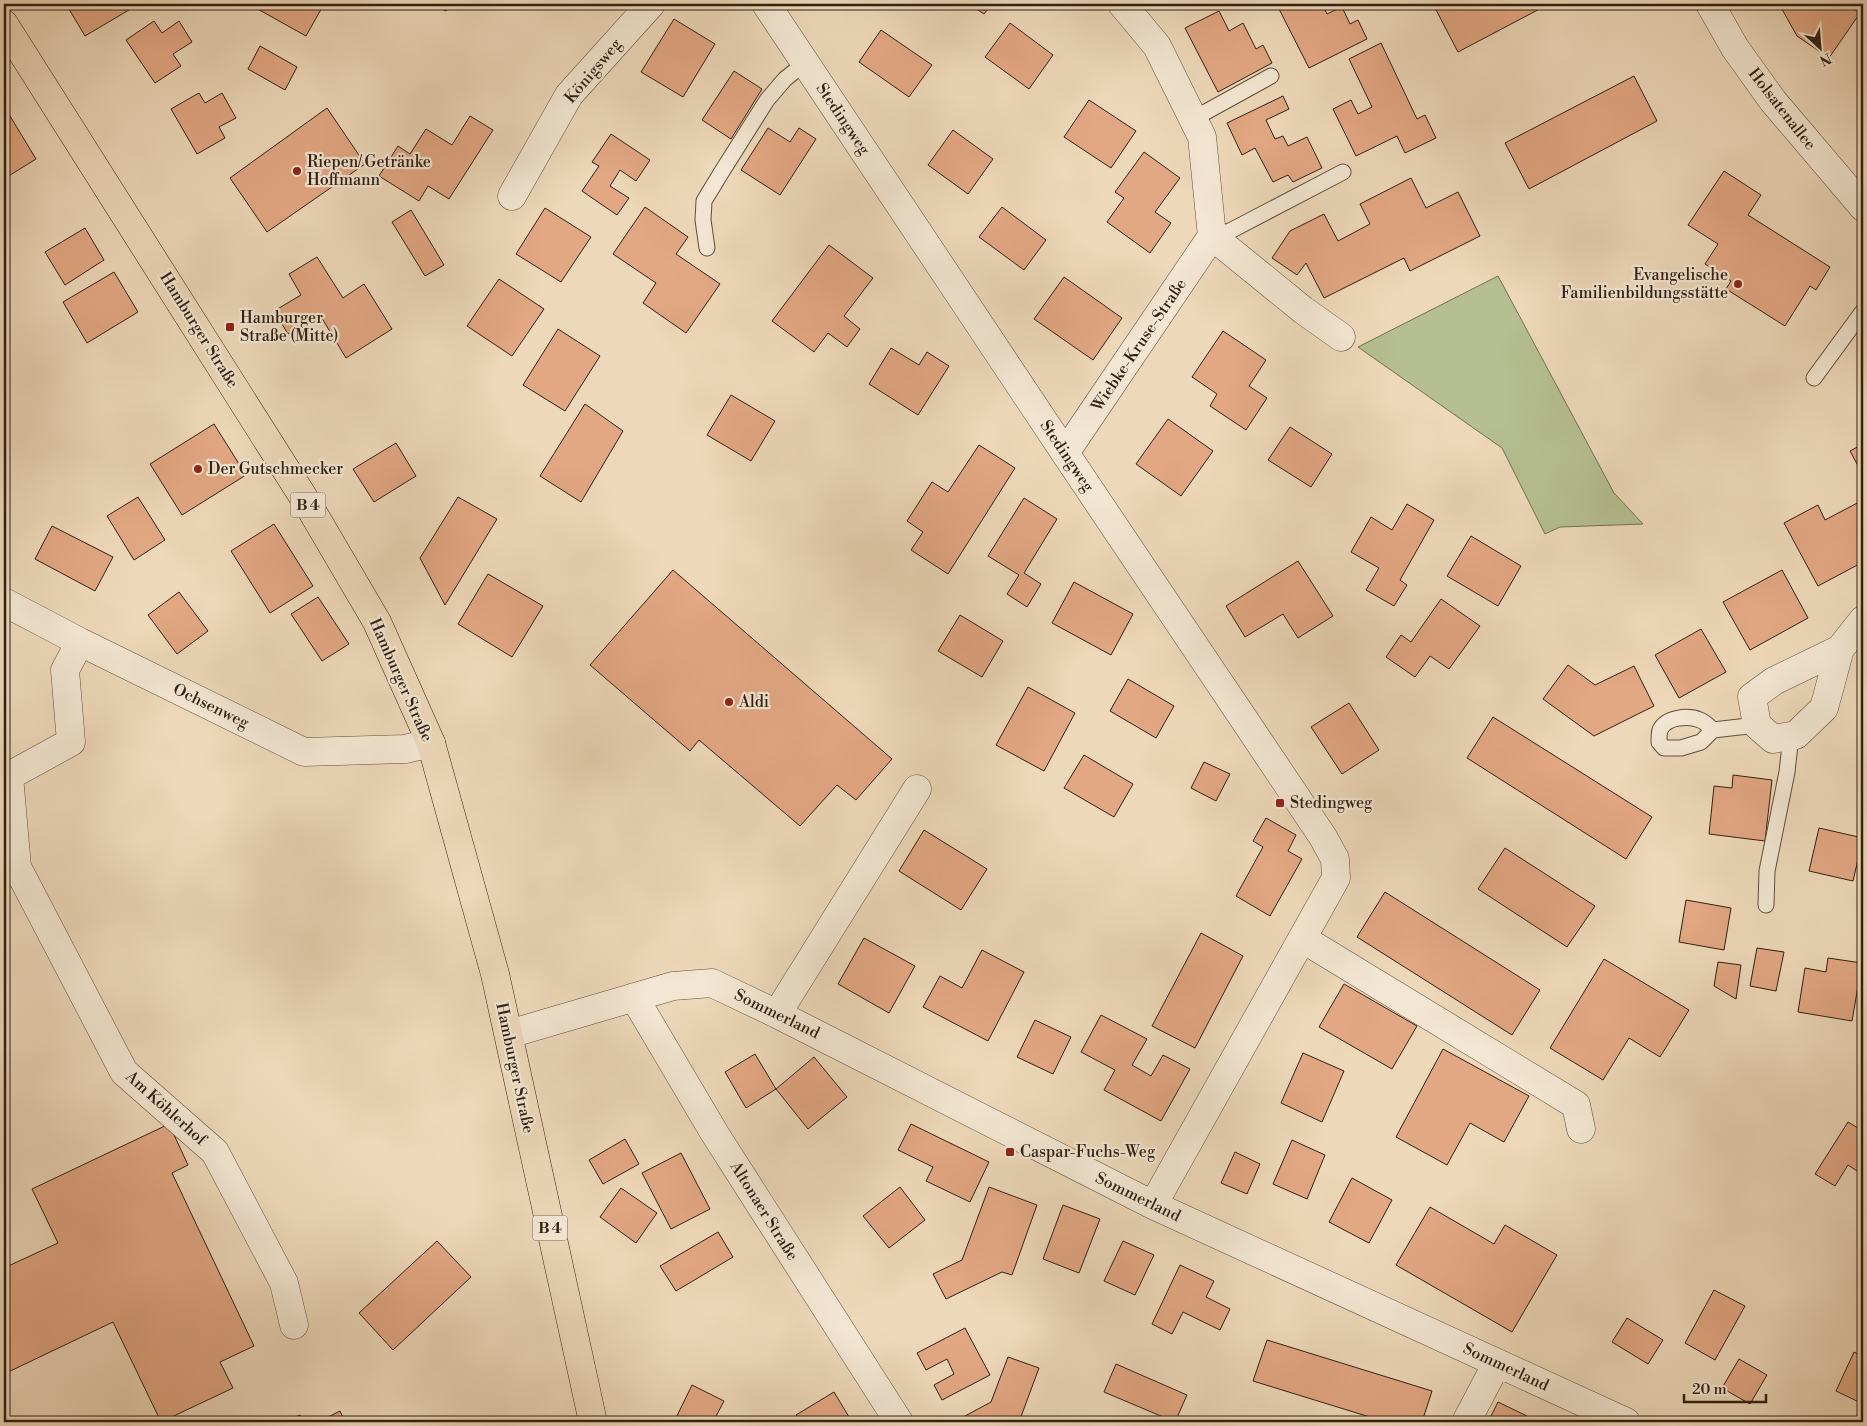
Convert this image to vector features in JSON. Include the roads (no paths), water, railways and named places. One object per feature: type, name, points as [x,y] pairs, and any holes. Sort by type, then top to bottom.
[{"type":"main road","name":"Hamburger Straße","points":[[4,24],[309,506],[377,622],[431,743],[495,974],[593,1422]]},
{"type":"street","name":"Königsweg","points":[[512,196],[569,95],[650,4]]},
{"type":"street","name":"Stedingweg","points":[[766,4],[1065,454],[1323,837],[1335,859],[1336,878],[1153,1205]]},
{"type":"street","points":[[1122,4],[1157,46],[1202,137],[1212,236],[1303,310],[1341,337]]},
{"type":"street","name":"Holsatenallee","points":[[1710,4],[1735,48],[1773,101],[1863,207]]},
{"type":"street","name":"Wiebke-Kruse-Straße","points":[[1065,454],[1212,236]]},
{"type":"street","name":"Ochsenweg","points":[[4,602],[80,642],[304,752],[405,749],[431,743]]},
{"type":"street","points":[[1840,649],[1774,681],[1752,698],[1757,725],[1773,738],[1796,735],[1824,708],[1840,649],[1863,620]]},
{"type":"street","name":"Am Köhlerhof","points":[[80,642],[66,670],[71,742],[9,776],[10,870],[124,1072],[216,1152],[284,1283],[294,1325]]},
{"type":"street","points":[[778,1014],[917,789]]},
{"type":"street","points":[[1303,940],[1576,1105],[1581,1129]]},
{"type":"street","name":"Sommerland","points":[[509,1034],[673,986],[712,983],[778,1014],[1153,1205],[1626,1422]]},
{"type":"street","name":"Altonaer Straße","points":[[634,997],[715,1134],[900,1422]]},
{"type":"street","points":[[1466,1422],[1497,1363]]},
{"type":"lane","points":[[707,248],[704,201],[767,100],[785,79],[805,62]]},
{"type":"lane","points":[[1193,119],[1271,76]]},
{"type":"lane","points":[[1212,236],[1230,231],[1343,172]]},
{"type":"lane","points":[[1814,378],[1863,311]]},
{"type":"lane","points":[[1713,730],[1757,725]]},
{"type":"lane","points":[[1766,904],[1767,872],[1787,772],[1791,736]]},
{"type":"place","name":"Riepen/ Getränke Hoffmann","points":[[297,171]]},
{"type":"place","name":"Evangelische Familienbildungsstätte","points":[[1738,284]]},
{"type":"place","name":"Hamburger Straße (Mitte)","points":[[230,327]]},
{"type":"place","name":"Der Gutschmecker","points":[[198,469]]},
{"type":"place","name":"Aldi","points":[[729,702]]},
{"type":"place","name":"Stedingweg","points":[[1280,803]]},
{"type":"place","name":"Caspar-Fuchs-Weg","points":[[1010,1152]]}]
